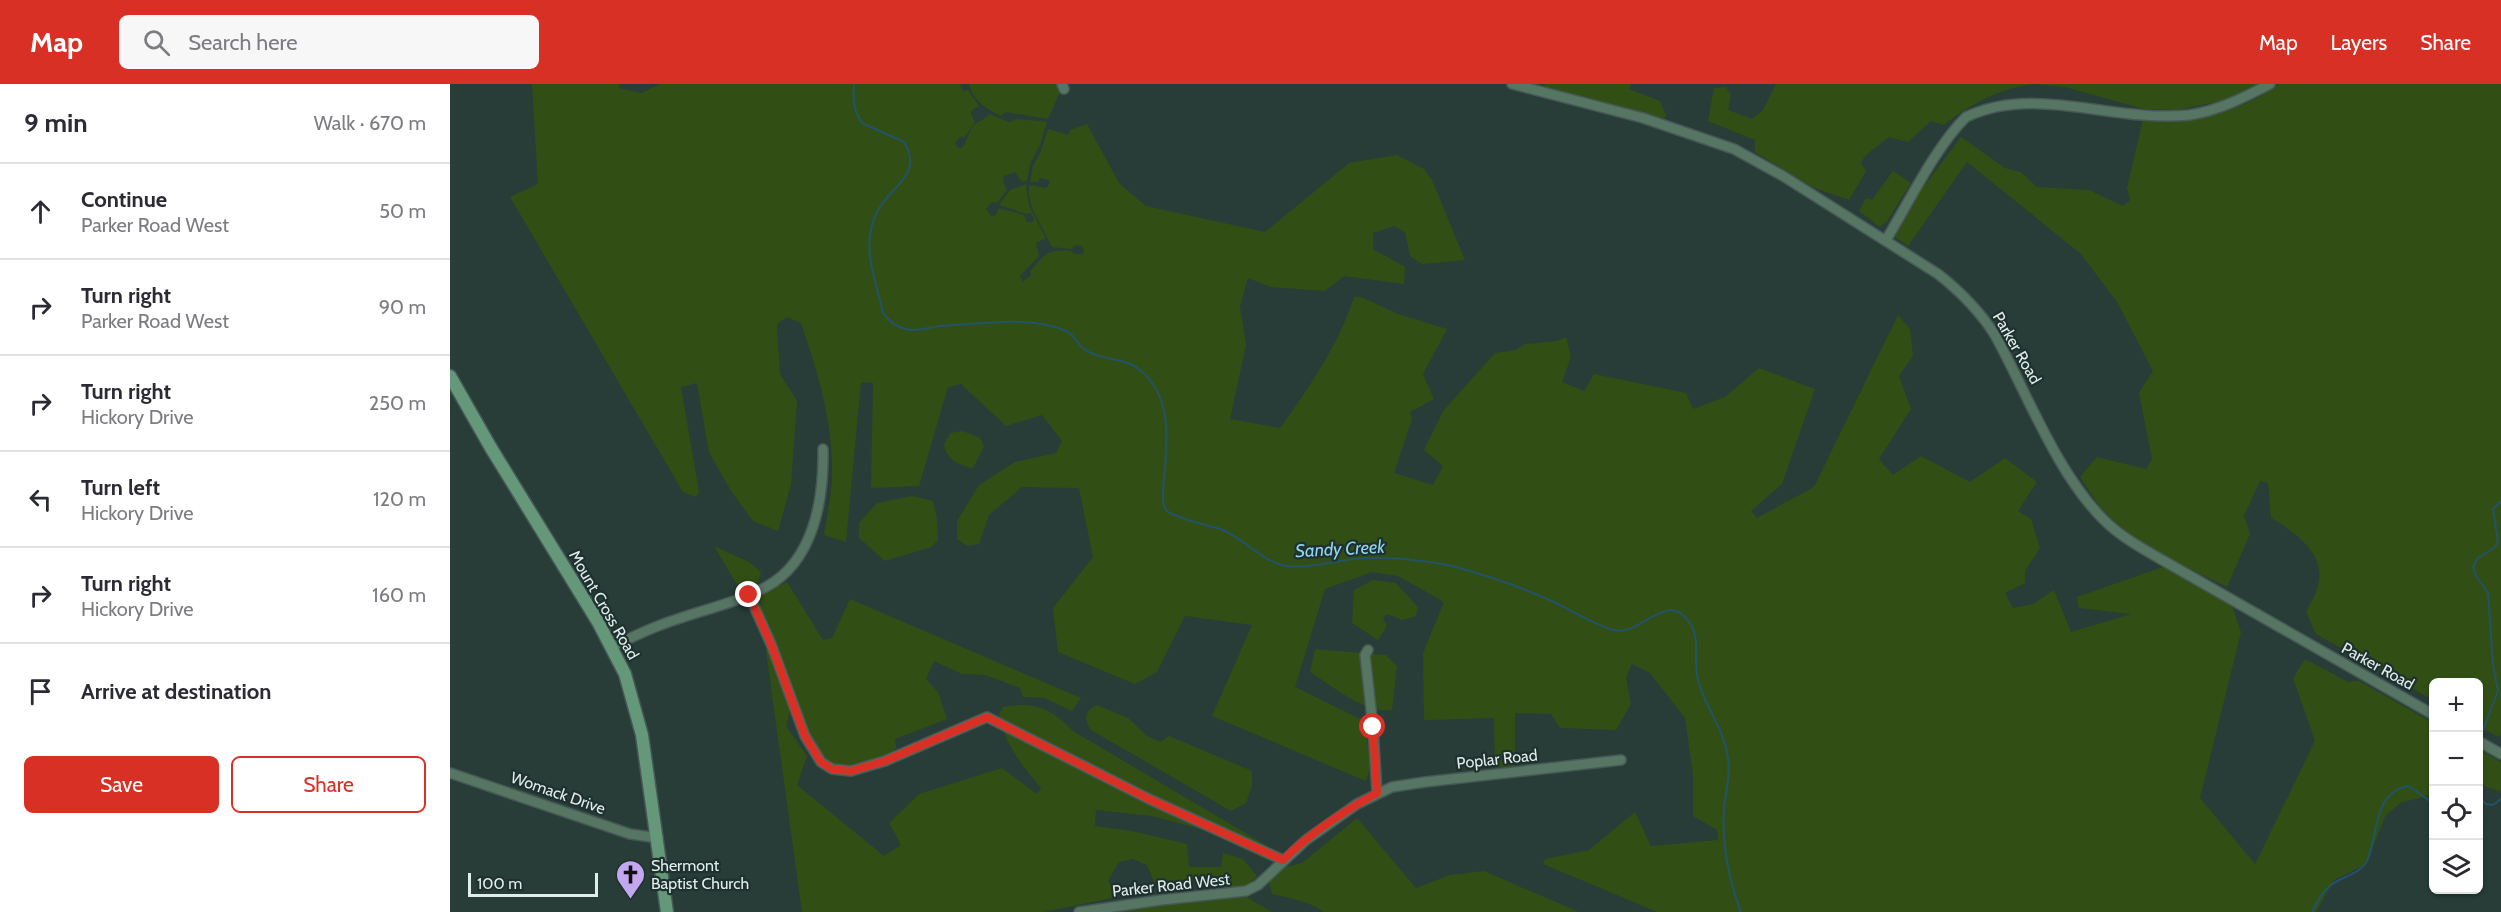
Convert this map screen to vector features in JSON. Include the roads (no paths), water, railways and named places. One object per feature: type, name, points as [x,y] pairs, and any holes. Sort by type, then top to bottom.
[{"type":"main road","name":"Mount Cross Road","points":[[450,376],[611,647],[632,694],[642,735],[667,912]]},
{"type":"street","name":"Parker Road","points":[[1512,84],[1652,121],[1734,149],[1773,170],[1886,240],[1960,291],[1984,318],[1995,334],[2079,490],[2104,520],[2133,542],[2164,561],[2429,713]]},
{"type":"street","points":[[2092,98],[2151,113],[2189,115],[2226,105],[2270,84]]},
{"type":"street","points":[[1886,240],[1940,151],[1958,126],[1984,104],[2004,95]]},
{"type":"street","points":[[611,647],[657,626],[749,595],[772,583],[786,572],[806,545],[816,518],[821,493],[823,450]]},
{"type":"street","points":[[749,595],[771,644],[805,736],[821,762],[832,769],[851,771],[885,761],[987,717],[1149,799],[1283,860]]},
{"type":"street","points":[[1368,650],[1365,655],[1377,793]]},
{"type":"street","points":[[2483,744],[2501,754]]},
{"type":"street","name":"Poplar Road","points":[[1377,793],[1425,782],[1621,760]]},
{"type":"street","name":"Womack Drive","points":[[450,773],[630,834],[658,838]]},
{"type":"street","name":"Parker Road West","points":[[1079,912],[1161,900],[1242,892],[1258,885],[1306,840],[1356,804],[1377,793]]},
{"type":"waterway","name":"Sandy Creek","points":[[854,84],[854,106],[860,120],[904,142],[909,153],[908,171],[878,210],[870,233],[870,257],[882,312],[894,324],[912,330],[1004,322],[1052,326],[1069,333],[1084,349],[1093,354],[1136,367],[1153,384],[1162,404],[1166,426],[1163,502],[1171,514],[1223,530],[1279,564],[1312,565],[1377,558],[1432,562],[1481,574],[1518,587],[1614,630],[1635,627],[1664,611],[1673,610],[1682,614],[1694,631],[1696,670],[1700,687],[1726,748],[1729,772],[1724,810],[1725,849],[1741,912]]},
{"type":"waterway","points":[[2482,732],[2498,691],[2493,665],[2488,593],[2476,576],[2473,567],[2478,558],[2494,548],[2498,542],[2493,509],[2501,501]]},
{"type":"waterway","points":[[2312,912],[2328,888],[2365,864],[2379,815],[2389,796],[2409,786],[2429,800]]},
{"type":"waterway","points":[[2483,801],[2486,804],[2493,805],[2501,799]]},
{"type":"place","name":"Shermont Baptist Church","points":[[630,900]]}]
